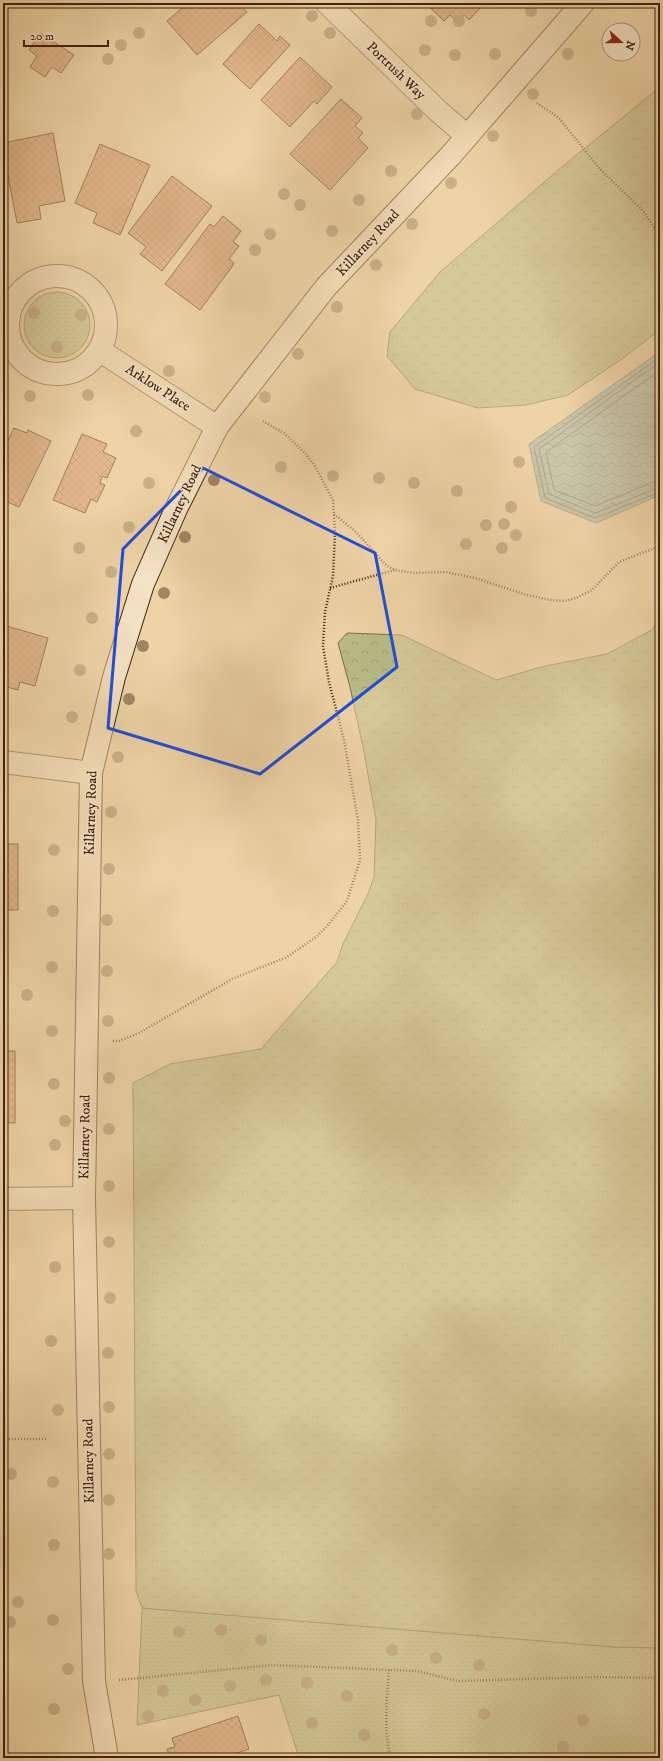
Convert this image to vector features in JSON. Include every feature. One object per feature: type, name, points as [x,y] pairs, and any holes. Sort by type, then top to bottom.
[{"type":"street","name":"Portrush Way","points":[[327,3],[438,111],[467,136]]},
{"type":"street","name":"Killarney Road","points":[[107,1758],[94,1681],[84,1198],[91,773],[114,676],[143,584],[176,509],[217,426],[326,287],[467,136],[583,3]]},
{"type":"street","points":[[46,276],[63,276],[78,280],[91,289],[101,302],[106,318],[105,335],[99,350],[89,363],[75,371],[59,374],[42,372],[28,365],[16,354],[10,339],[7,323],[10,307],[19,293],[31,282],[46,276]]},
{"type":"street","name":"Arklow Place","points":[[99,350],[217,426]]},
{"type":"street","points":[[3,762],[91,773]]},
{"type":"street","points":[[3,1199],[84,1198]]},
{"type":"path","points":[[537,103],[559,118],[599,168],[644,212],[660,236]]},
{"type":"path","points":[[86,1041],[118,1041],[139,1033],[232,979],[287,957],[316,937],[329,924],[347,901],[360,860],[358,820],[344,740],[329,682],[323,646],[325,612],[333,576],[333,500],[315,466],[285,434],[263,421]]},
{"type":"path","points":[[334,514],[356,532],[387,566],[395,570],[414,573],[446,572],[475,578],[527,595],[564,601],[576,598],[592,590],[619,562],[660,546]]},
{"type":"path","points":[[330,588],[395,570]]},
{"type":"path","points":[[3,1439],[48,1438]]},
{"type":"path","points":[[94,1681],[129,1680],[272,1666],[417,1671],[458,1682],[598,1677],[660,1678]]},
{"type":"path","points":[[389,1670],[386,1710],[388,1748],[391,1758]]},
{"type":"highlighted area","points":[[203,468],[375,553],[397,667],[260,774],[108,728],[123,549]]},
{"type":"green space","points":[[660,87],[660,335],[653,335],[622,359],[568,395],[526,405],[478,408],[415,389],[387,356],[390,332],[440,272],[557,171]]},
{"type":"green space","points":[[50,292],[64,292],[76,297],[85,306],[90,318],[88,338],[81,349],[64,358],[50,358],[38,353],[29,344],[24,332],[24,318],[29,306],[38,297]]},
{"type":"green space","points":[[660,618],[660,1648],[614,1647],[142,1608],[136,1591],[133,1083],[170,1064],[261,1049],[337,962],[343,944],[368,894],[374,877],[376,819],[350,687],[338,643],[347,633],[402,635],[496,680],[545,666],[607,654],[652,630]]},
{"type":"green space","points":[[142,1608],[614,1647],[660,1648],[660,1758],[299,1758],[279,1695],[137,1725]]},
{"type":"water","points":[[660,353],[660,495],[596,523],[541,501],[529,444]]},
{"type":"building","points":[[188,3],[239,3],[247,12],[197,55],[167,21]]},
{"type":"building","points":[[425,3],[485,3],[469,20],[464,15],[458,22],[450,15],[444,21]]},
{"type":"building","points":[[259,24],[277,41],[280,36],[290,45],[250,89],[223,64]]},
{"type":"building","points":[[40,33],[74,55],[61,73],[52,67],[45,77],[30,67],[37,56],[29,50]]},
{"type":"building","points":[[300,57],[332,87],[317,104],[314,101],[290,127],[261,100]]},
{"type":"building","points":[[341,99],[362,118],[355,126],[363,133],[358,138],[368,148],[330,190],[290,154]]},
{"type":"building","points":[[53,133],[65,201],[39,206],[41,219],[17,223],[3,150],[3,143]]},
{"type":"building","points":[[100,144],[150,165],[120,235],[93,223],[97,213],[75,203]]},
{"type":"building","points":[[172,176],[212,206],[162,271],[140,254],[146,247],[128,233]]},
{"type":"building","points":[[223,216],[241,231],[233,242],[239,246],[229,259],[234,263],[231,268],[200,310],[165,284],[210,224],[214,227]]},
{"type":"building","points":[[3,219],[8,227],[3,230]]},
{"type":"building","points":[[14,428],[27,433],[28,430],[51,441],[19,507],[3,500],[3,451]]},
{"type":"building","points":[[82,434],[107,444],[103,452],[116,458],[107,478],[102,476],[100,483],[105,485],[97,502],[91,499],[85,513],[53,500]]},
{"type":"building","points":[[3,625],[48,638],[35,686],[20,682],[18,690],[3,686]]},
{"type":"building","points":[[3,844],[18,844],[18,910],[3,910]]},
{"type":"building","points":[[3,1051],[15,1051],[15,1123],[3,1123]]},
{"type":"building","points":[[3,1258],[7,1258],[5,1320],[3,1320]]},
{"type":"building","points":[[238,1716],[249,1749],[223,1758],[170,1758],[167,1749],[175,1747],[172,1738]]}]
